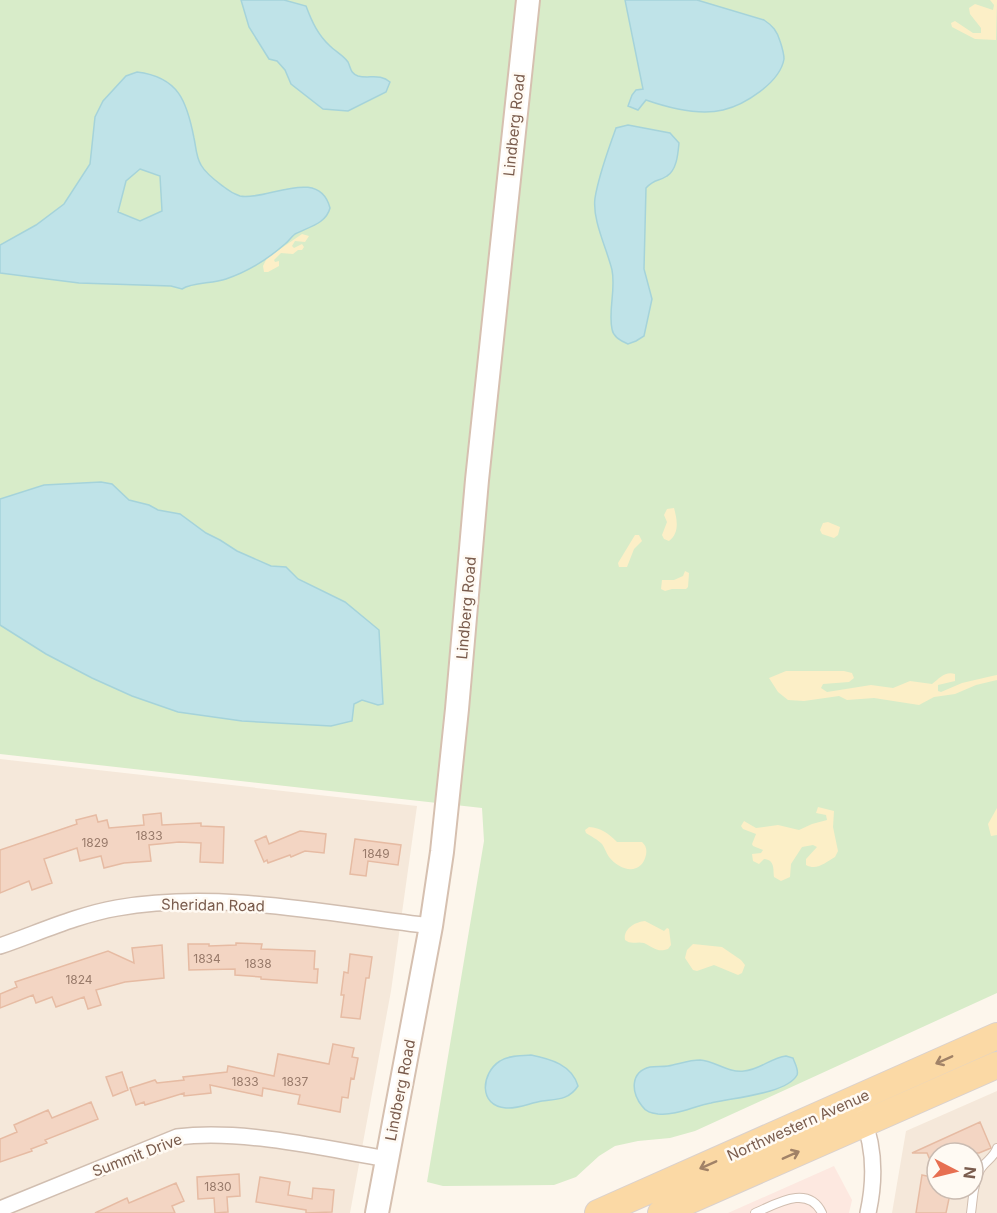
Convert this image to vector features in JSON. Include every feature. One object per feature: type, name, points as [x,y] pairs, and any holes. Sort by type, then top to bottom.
[{"type":"main road","name":"Lindberg Road","points":[[377,1213],[431,926],[442,852],[477,480],[527,8]]},
{"type":"main road","name":"Northwestern Avenue","points":[[598,1213],[672,1200],[860,1111],[997,1036]]},
{"type":"main road","name":"Northwestern Avenue","points":[[860,1111],[997,1065]]},
{"type":"street","name":"Sheridan Road","points":[[0,946],[72,920],[117,908],[202,902],[266,905],[431,926]]},
{"type":"street","points":[[860,1111],[871,1145],[873,1169],[868,1213]]},
{"type":"street","name":"Summit Drive","points":[[0,1209],[177,1137],[202,1134],[236,1135],[388,1159]]},
{"type":"lane","points":[[971,1213],[977,1177],[997,1148]]},
{"type":"lane","points":[[755,1213],[790,1198],[798,1197],[812,1200],[822,1213]]},
{"type":"shaded area","points":[[0,759],[417,806],[391,991],[350,1213],[0,1213]]},
{"type":"shaded area","points":[[997,1091],[997,1213],[892,1213],[906,1131]]},
{"type":"shaded area","points":[[834,1166],[852,1200],[849,1213],[728,1213]]},
{"type":"green space","points":[[0,0],[997,0],[997,993],[695,1131],[670,1138],[615,1146],[599,1156],[576,1177],[554,1185],[443,1186],[427,1182],[484,841],[482,808],[0,754]]},
{"type":"sand","points":[[990,0],[997,0],[996,40],[975,39],[952,27],[951,23],[955,21],[973,33],[981,33],[981,28],[970,14],[969,8],[975,4],[993,10],[994,5]]},
{"type":"sand","points":[[302,234],[309,236],[305,242],[295,241],[292,246],[294,248],[302,244],[304,247],[302,250],[293,254],[281,253],[274,260],[279,261],[279,266],[264,272],[263,266],[267,258]]},
{"type":"sand","points":[[674,508],[677,521],[676,530],[669,541],[662,535],[667,522],[664,515],[667,509]]},
{"type":"sand","points":[[828,522],[840,527],[838,535],[834,538],[822,534],[820,530],[823,523]]},
{"type":"sand","points":[[635,535],[639,535],[642,541],[634,549],[627,567],[619,567],[618,563]]},
{"type":"sand","points":[[685,571],[689,573],[686,589],[665,591],[661,589],[662,580],[674,580],[683,576]]},
{"type":"sand","points":[[786,671],[852,673],[854,678],[849,682],[823,684],[821,688],[827,692],[871,685],[893,688],[910,681],[932,684],[948,673],[955,674],[955,681],[938,685],[938,691],[997,675],[997,680],[976,685],[955,694],[934,697],[919,705],[874,698],[847,700],[839,696],[804,701],[788,700],[778,692],[769,678]]},
{"type":"sand","points":[[818,807],[834,811],[833,827],[838,851],[835,857],[821,865],[810,867],[806,865],[806,859],[817,847],[813,845],[802,847],[791,864],[790,877],[781,881],[774,877],[773,865],[770,861],[764,859],[759,864],[753,861],[752,854],[761,853],[763,850],[753,846],[756,834],[743,829],[741,826],[744,821],[756,828],[778,825],[799,830],[827,820],[826,815],[816,813]]},
{"type":"sand","points":[[997,808],[997,835],[991,836],[988,824]]},
{"type":"sand","points":[[589,827],[597,828],[617,842],[642,842],[646,851],[643,862],[635,869],[619,866],[609,857],[602,844],[586,833],[585,830]]},
{"type":"sand","points":[[645,921],[664,931],[669,929],[671,945],[668,949],[658,950],[644,943],[625,940],[630,927]]},
{"type":"sand","points":[[693,944],[722,947],[745,965],[742,973],[738,975],[714,965],[697,971],[693,970],[685,958],[687,950]]},
{"type":"water","points":[[241,0],[284,0],[306,6],[319,33],[348,62],[353,73],[362,77],[386,79],[390,82],[386,92],[348,111],[323,109],[291,84],[285,70],[277,61],[269,59],[249,27]]},
{"type":"water","points":[[625,0],[697,0],[764,20],[770,24],[779,37],[784,57],[781,68],[760,92],[723,110],[694,112],[646,100],[638,110],[628,106],[636,90],[643,89]]},
{"type":"water","points":[[137,72],[151,75],[163,79],[179,93],[188,113],[199,162],[208,174],[228,190],[240,196],[251,196],[291,188],[315,189],[324,196],[330,208],[325,218],[295,234],[250,269],[226,279],[182,289],[171,286],[79,283],[0,273],[0,245],[36,225],[64,204],[90,164],[95,117],[103,101],[126,76]],"holes":[[[140,169],[160,176],[162,211],[140,221],[118,212],[126,181]]]},
{"type":"water","points":[[628,125],[670,133],[679,143],[673,170],[646,188],[644,269],[652,299],[644,336],[628,344],[620,340],[612,329],[612,270],[598,225],[595,198],[616,128]]},
{"type":"water","points":[[101,482],[112,484],[129,500],[158,510],[180,514],[237,551],[271,566],[286,567],[298,579],[345,602],[379,630],[383,704],[378,705],[362,700],[354,704],[352,721],[331,726],[242,721],[178,712],[132,696],[92,678],[46,654],[0,625],[0,499],[44,485]]},
{"type":"water","points":[[531,1055],[560,1064],[571,1073],[578,1086],[571,1094],[562,1098],[515,1108],[497,1106],[491,1102],[485,1088],[489,1073],[494,1066],[507,1058]]},
{"type":"water","points":[[786,1056],[793,1058],[797,1075],[782,1087],[678,1112],[655,1114],[647,1111],[638,1101],[634,1089],[639,1073],[650,1067],[700,1060],[732,1070],[744,1071],[755,1069]]},
{"type":"building","points":[[161,813],[162,825],[201,823],[201,826],[224,827],[223,863],[200,862],[201,843],[179,842],[149,845],[151,861],[124,863],[104,868],[101,856],[80,861],[77,848],[44,859],[52,883],[32,890],[29,881],[0,893],[0,850],[77,824],[76,820],[96,815],[98,822],[107,820],[109,828],[144,825],[143,815]]},
{"type":"building","points":[[300,831],[326,834],[324,853],[305,851],[291,857],[290,855],[268,863],[267,860],[264,862],[255,841],[266,836],[269,844]]},
{"type":"building","points":[[355,839],[401,845],[398,865],[368,861],[366,876],[350,874]]},
{"type":"building","points":[[236,943],[262,944],[261,949],[315,951],[314,969],[318,969],[317,983],[235,975],[235,969],[189,970],[188,944],[209,944],[209,946],[236,945]]},
{"type":"building","points":[[162,945],[164,978],[125,982],[96,990],[101,1005],[88,1009],[84,997],[56,1007],[52,997],[36,1003],[33,995],[0,1008],[0,994],[17,987],[15,982],[108,951],[134,963],[132,948]]},
{"type":"building","points":[[350,954],[372,957],[369,978],[366,978],[360,1019],[341,1017],[344,972],[348,973]]},
{"type":"building","points":[[333,1044],[354,1048],[352,1057],[358,1058],[354,1079],[351,1078],[348,1098],[342,1097],[340,1112],[298,1104],[300,1095],[263,1088],[262,1096],[210,1085],[211,1093],[184,1096],[184,1093],[145,1105],[144,1102],[136,1105],[130,1088],[155,1080],[157,1083],[184,1080],[183,1077],[227,1072],[228,1066],[274,1076],[278,1054],[329,1064]]},
{"type":"building","points":[[122,1072],[128,1090],[113,1096],[106,1077]]},
{"type":"building","points":[[91,1102],[98,1119],[45,1140],[47,1143],[31,1149],[32,1151],[0,1162],[0,1139],[17,1132],[14,1125],[48,1110],[52,1118]]},
{"type":"building","points":[[980,1122],[991,1148],[985,1150],[985,1141],[938,1141]]},
{"type":"building","points":[[925,1147],[925,1153],[912,1153]]},
{"type":"building","points":[[239,1174],[240,1196],[227,1197],[228,1212],[215,1213],[214,1198],[198,1199],[197,1177]]},
{"type":"building","points":[[922,1175],[925,1176],[925,1201],[948,1201],[946,1213],[916,1213]]},
{"type":"building","points":[[260,1177],[290,1182],[288,1195],[312,1199],[313,1188],[334,1190],[332,1212],[306,1213],[306,1210],[256,1202]]},
{"type":"building","points":[[176,1183],[184,1201],[172,1206],[175,1213],[95,1213],[127,1198],[129,1203]]}]
